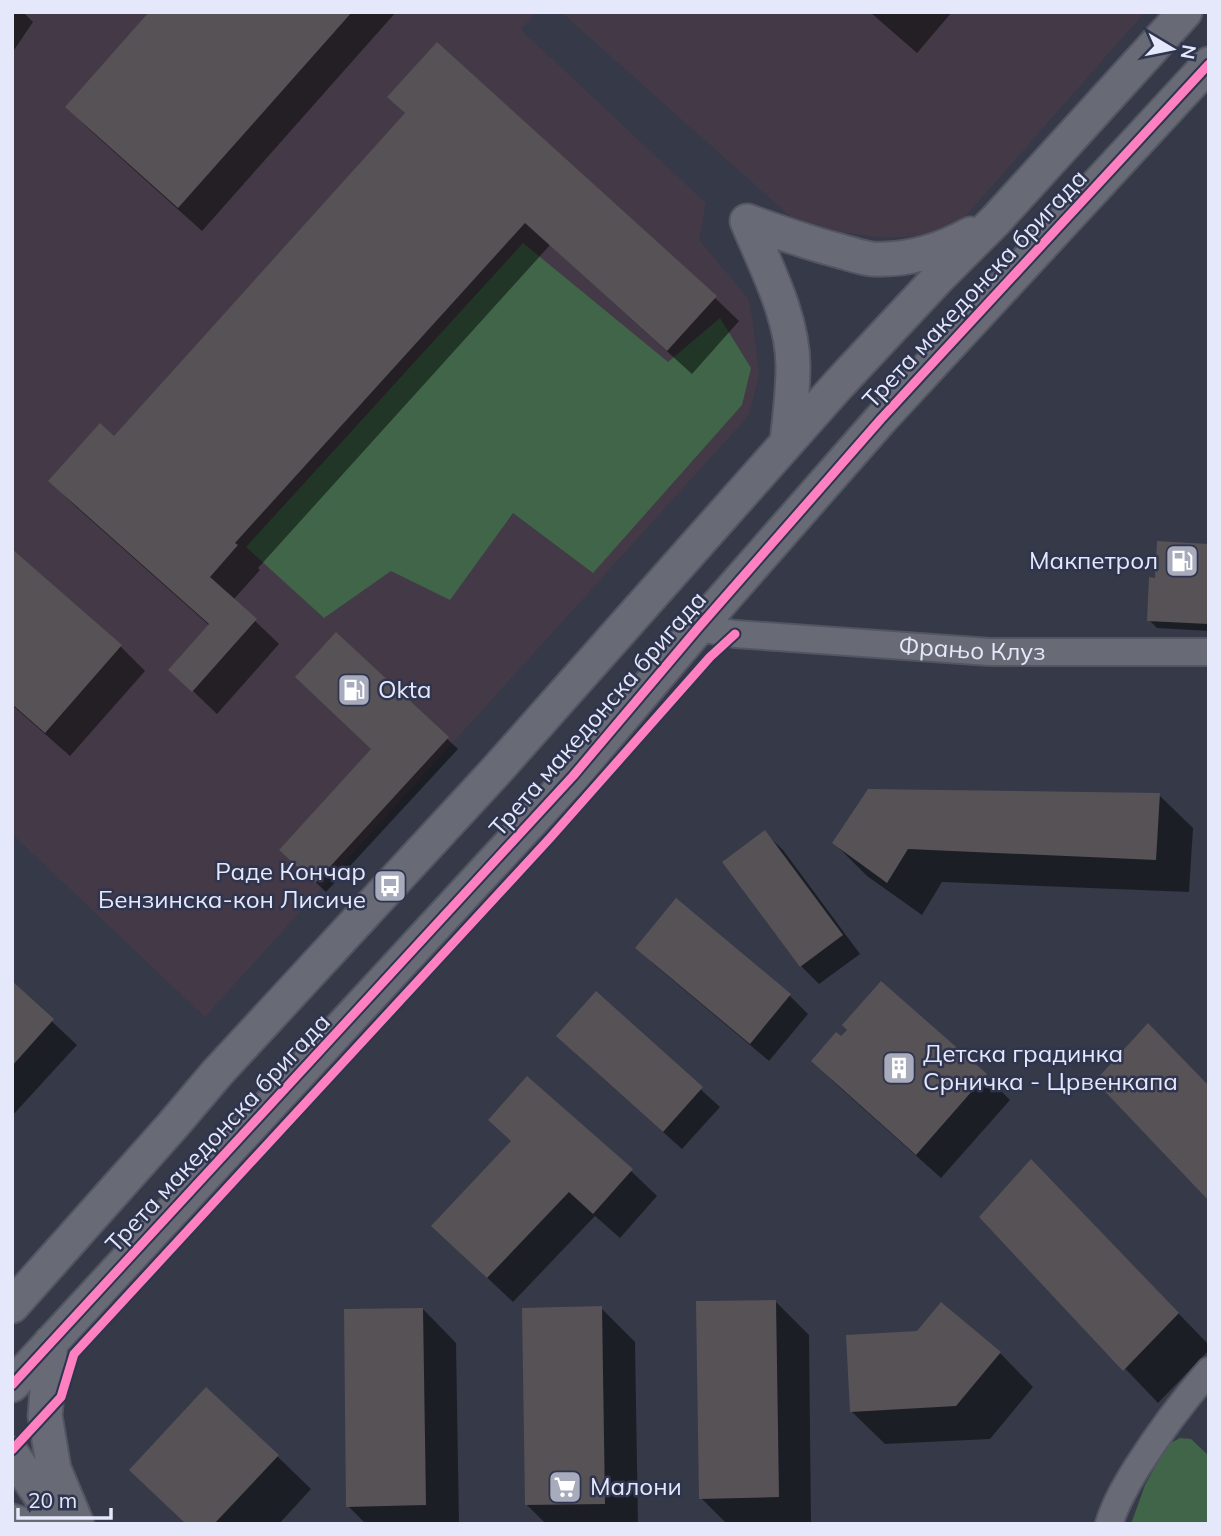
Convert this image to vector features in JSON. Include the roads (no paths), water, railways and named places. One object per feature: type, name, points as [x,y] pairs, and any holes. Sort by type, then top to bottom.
[{"type":"street","name":"Трета македонска бригада","points":[[12,1306],[217,1073],[495,772],[787,442],[938,278],[996,220],[1185,12]]},
{"type":"street","name":"Трета македонска бригада","points":[[12,1385],[573,776],[872,429],[1209,64]]},
{"type":"street","points":[[787,442],[792,345],[775,287],[747,221],[820,246],[869,259],[895,259],[927,254],[955,243],[996,220]]},
{"type":"street","name":"Фрањо Клуз","points":[[698,628],[735,634],[990,652],[1209,652]]},
{"type":"street","points":[[51,1342],[45,1416],[54,1469],[54,1521]]},
{"type":"street","points":[[1112,1516],[1166,1423],[1203,1390]]},
{"type":"street","points":[[12,1454],[54,1521]]},
{"type":"street","points":[[12,1489],[54,1521]]},
{"type":"street","points":[[12,1521],[54,1521]]},
{"type":"place","name":"Макпетрол","points":[[1182,561]]},
{"type":"place","name":"Okta","points":[[354,690]]},
{"type":"place","name":"Раде Кончар Бензинска-кон Лисиче","points":[[390,886]]},
{"type":"place","name":"Детска градинка Срничка - Црвенкапа","points":[[899,1068]]},
{"type":"place","name":"Малони","points":[[565,1487]]}]
